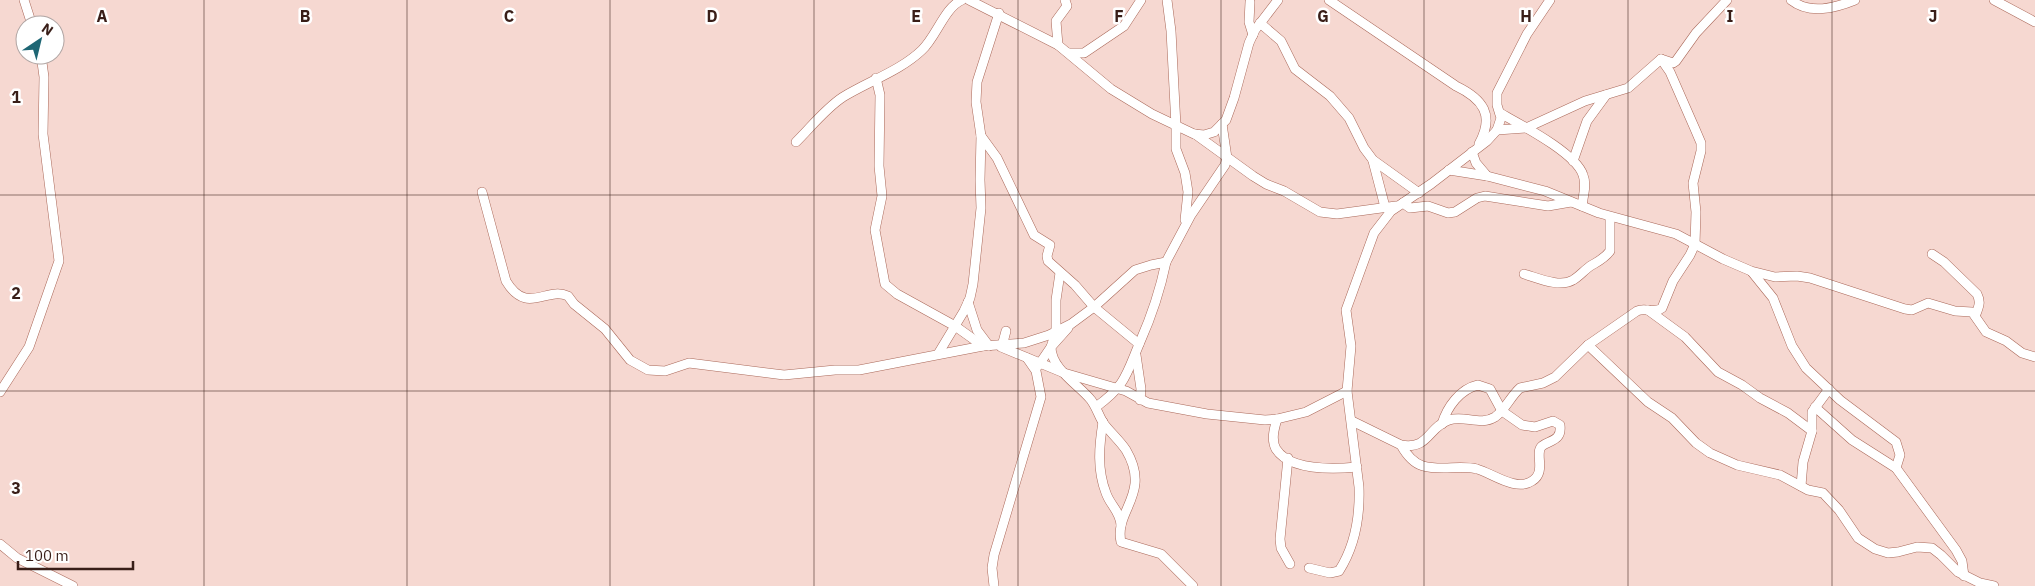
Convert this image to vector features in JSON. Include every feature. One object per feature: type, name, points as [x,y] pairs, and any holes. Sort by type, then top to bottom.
[{"type":"street","points":[[24,0],[29,15]]},
{"type":"street","points":[[796,142],[837,101],[910,61],[923,50],[952,8],[962,0]]},
{"type":"street","points":[[969,0],[1058,45],[1111,89],[1176,126],[1194,134],[1266,184],[1284,190],[1320,212],[1337,214],[1400,205],[1410,208],[1428,206],[1448,213],[1462,210],[1477,198],[1485,196],[1548,206],[1571,202]]},
{"type":"street","points":[[938,354],[968,302],[973,284],[981,208],[981,136],[976,102],[977,82],[995,12],[996,0]]},
{"type":"street","points":[[1058,45],[1056,21],[1067,6],[1065,0]]},
{"type":"street","points":[[1069,53],[1084,53],[1122,27],[1140,0]]},
{"type":"street","points":[[1167,0],[1171,31],[1176,126],[1174,140],[1185,173],[1188,192],[1184,228]]},
{"type":"street","points":[[1194,134],[1204,135],[1214,132],[1222,124],[1230,110],[1253,35],[1278,0]]},
{"type":"street","points":[[1329,0],[1456,86],[1472,94],[1481,103],[1486,118],[1484,135],[1475,149],[1476,163],[1487,176]]},
{"type":"street","points":[[1309,568],[1330,573],[1336,572],[1345,559],[1358,519],[1360,502],[1357,467],[1347,391],[1351,346],[1346,310],[1374,233],[1382,221],[1400,205],[1449,170],[1497,130],[1501,122],[1497,105],[1497,93],[1527,34],[1550,0]]},
{"type":"street","points":[[1661,59],[1673,62],[1679,58],[1696,33],[1727,0]]},
{"type":"street","points":[[1791,0],[1809,9],[1836,6],[1855,0]]},
{"type":"street","points":[[1994,0],[2035,22]]},
{"type":"street","points":[[1249,1],[1261,22],[1281,41],[1295,69],[1330,96],[1351,121],[1364,148],[1373,160],[1418,193]]},
{"type":"street","points":[[1249,1],[1249,22],[1253,35]]},
{"type":"street","points":[[1497,130],[1526,128],[1585,101],[1628,88],[1661,59]]},
{"type":"street","points":[[1661,59],[1675,83],[1700,143],[1701,151],[1692,183],[1696,212],[1695,244],[1672,280],[1663,307],[1666,323]]},
{"type":"street","points":[[0,392],[29,347],[59,261],[43,134],[44,77],[42,65]]},
{"type":"street","points":[[876,78],[880,95],[879,166],[882,196],[874,230],[885,284],[897,294],[993,346],[1027,358],[1038,367],[1130,393],[1140,400],[1153,405],[1207,414],[1265,420],[1306,412],[1347,391]]},
{"type":"street","points":[[1573,161],[1588,122],[1606,95]]},
{"type":"street","points":[[1500,113],[1552,144],[1573,161],[1583,174],[1585,182],[1582,206]]},
{"type":"street","points":[[1140,400],[1141,389],[1136,342],[1155,309],[1166,262],[1193,211],[1219,176],[1227,158],[1222,124]]},
{"type":"street","points":[[981,136],[997,158],[1034,235],[1050,245],[1047,256],[1048,261],[1075,285],[1094,307],[1136,342]]},
{"type":"street","points":[[1373,160],[1385,207]]},
{"type":"street","points":[[1449,170],[1487,176],[1545,191],[1610,217],[1676,234],[1723,259],[1751,271],[1775,277],[1797,276],[1810,278],[1905,309],[1912,310],[1928,303],[1949,310],[1969,311],[1976,314]]},
{"type":"street","points":[[482,192],[506,281],[510,287],[520,296],[533,300],[556,294],[568,296],[574,304],[605,329],[630,360],[648,370],[665,371],[689,363],[784,375],[873,368],[938,354],[1024,343],[1056,332],[1071,324],[1094,307],[1135,270],[1166,262]]},
{"type":"street","points":[[1524,274],[1564,283],[1575,279],[1603,259],[1610,251],[1610,217]]},
{"type":"street","points":[[1932,254],[1944,262],[1977,294],[1979,306],[1976,314],[1980,325],[1986,332],[2006,341],[2022,353],[2035,357]]},
{"type":"street","points":[[1751,271],[1772,298],[1798,357],[1806,368],[1840,400],[1896,442],[1900,455],[1896,468]]},
{"type":"street","points":[[1060,273],[1056,300],[1056,332],[1051,352],[1064,373],[1084,392],[1096,407],[1103,422],[1123,446],[1135,470],[1136,484],[1121,528]]},
{"type":"street","points":[[968,302],[977,330],[993,346]]},
{"type":"street","points":[[1352,421],[1401,445],[1410,447],[1422,443],[1442,424],[1454,418],[1488,420],[1502,411],[1520,388],[1543,383],[1556,377],[1588,345],[1637,311],[1646,309],[1656,311],[1663,307]]},
{"type":"street","points":[[1646,309],[1684,337],[1718,372],[1788,413],[1812,431]]},
{"type":"street","points":[[994,586],[992,568],[994,555],[1041,397],[1038,367],[1051,347],[1071,324]]},
{"type":"street","points":[[993,346],[1006,332]]},
{"type":"street","points":[[1588,345],[1648,402],[1672,418],[1696,443],[1710,453],[1737,465],[1780,475],[1812,491],[1823,493],[1839,510],[1858,538],[1865,543],[1888,553],[1917,547],[1932,548],[1941,554],[1950,566],[1964,576],[1980,583],[1994,586]]},
{"type":"street","points":[[1096,407],[1117,389],[1128,376],[1136,355]]},
{"type":"street","points":[[1401,445],[1410,457],[1423,466],[1474,468],[1504,481],[1528,483],[1534,481],[1540,470],[1540,450],[1555,439],[1560,428],[1560,425],[1553,421],[1535,427],[1528,427],[1517,422],[1502,411],[1490,389],[1478,385],[1468,389],[1450,405],[1442,424]]},
{"type":"street","points":[[1801,486],[1803,462],[1812,431],[1812,412],[1829,389]]},
{"type":"street","points":[[1815,407],[1852,440],[1896,468],[1956,550],[1962,561],[1964,576]]},
{"type":"street","points":[[1276,419],[1273,440],[1276,450],[1288,458],[1316,468],[1357,467]]},
{"type":"street","points":[[1103,422],[1099,461],[1101,478],[1106,495],[1118,513],[1121,542],[1165,556],[1193,586]]},
{"type":"street","points":[[1288,458],[1280,539],[1281,548],[1290,564]]},
{"type":"street","points":[[0,544],[26,562],[73,586]]}]
